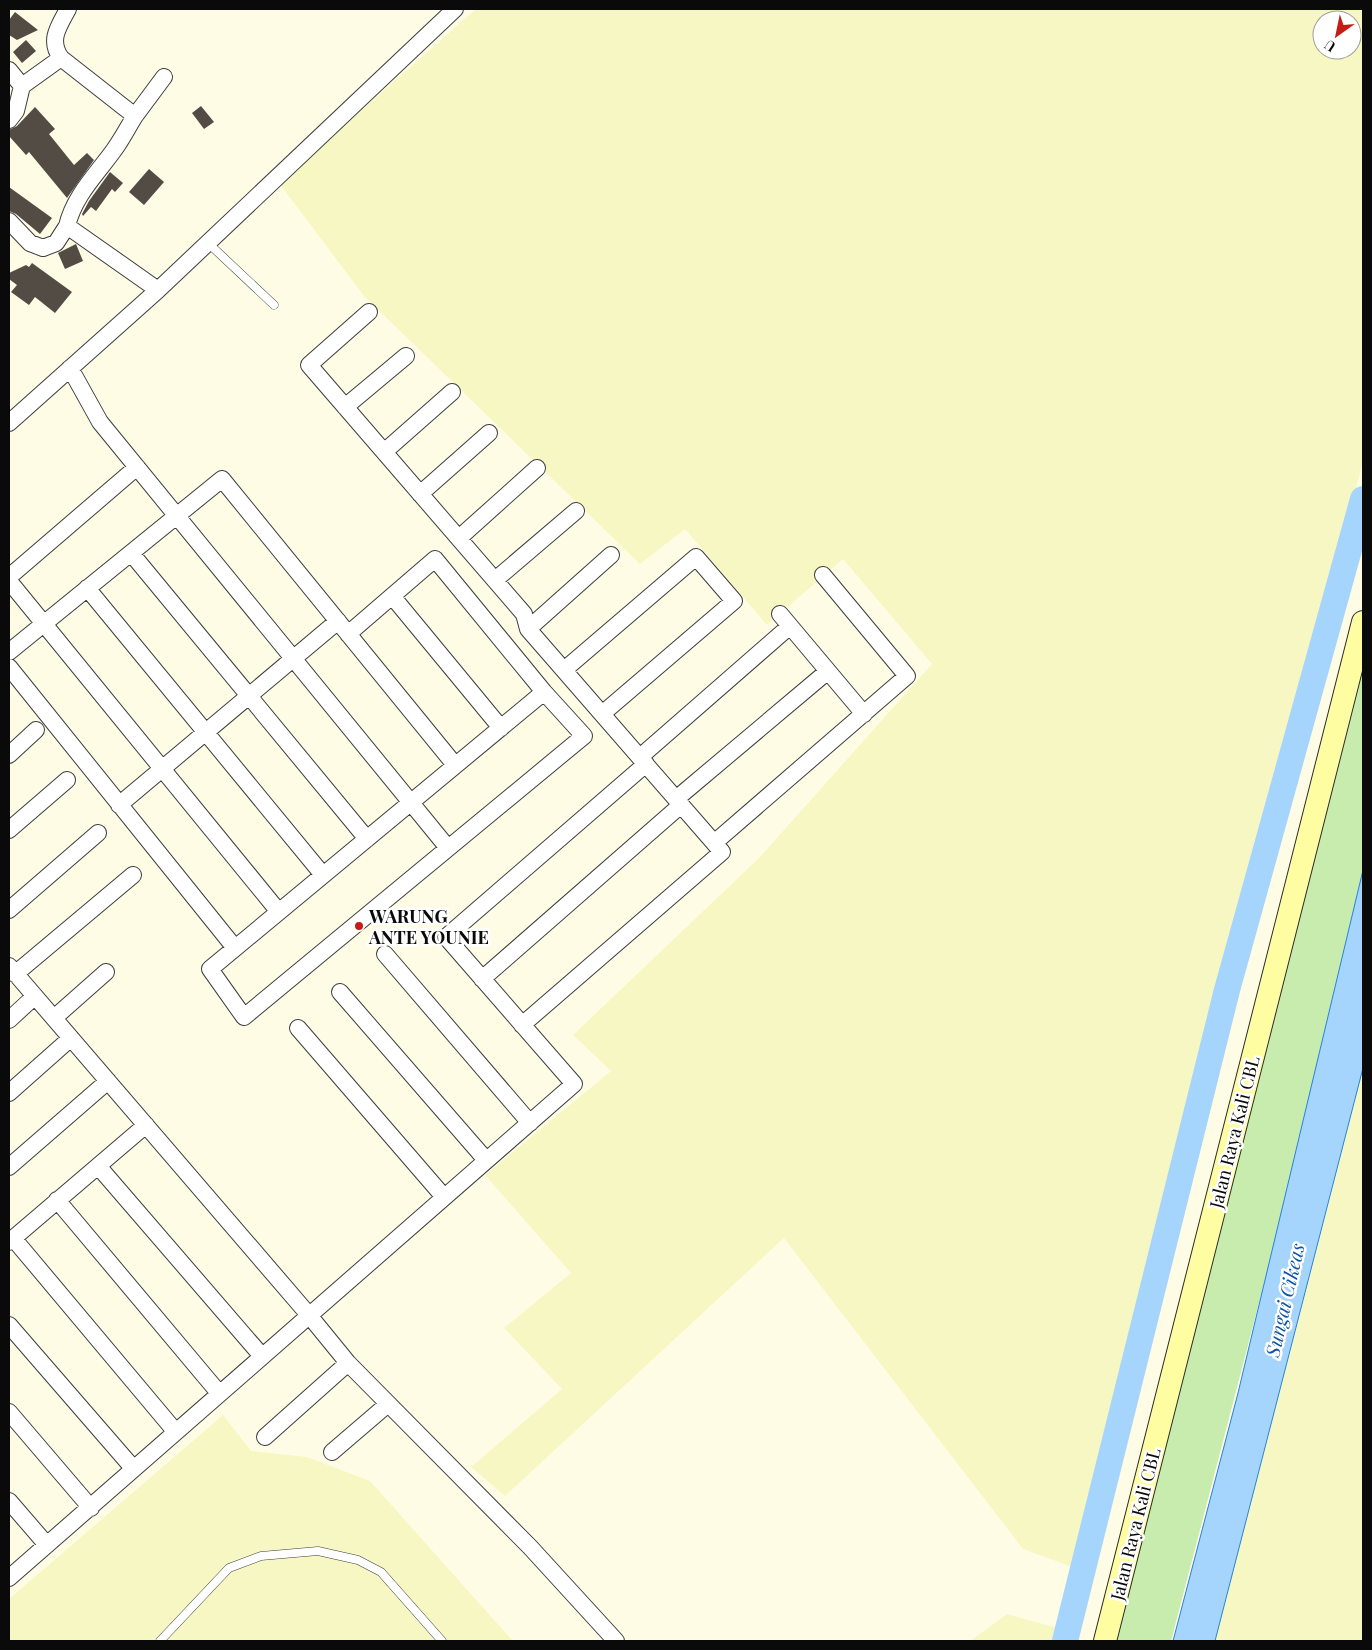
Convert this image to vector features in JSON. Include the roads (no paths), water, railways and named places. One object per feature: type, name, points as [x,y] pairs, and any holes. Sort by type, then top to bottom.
[{"type":"main road","name":"Jalan Raya Kali CBL","points":[[1105,1641],[1363,622]]},
{"type":"street","points":[[68,9],[54,39],[53,46],[60,58],[136,116]]},
{"type":"street","points":[[9,422],[70,368],[146,282],[206,242],[456,9]]},
{"type":"street","points":[[9,120],[16,111],[22,86],[60,58]]},
{"type":"street","points":[[9,70],[22,86]]},
{"type":"street","points":[[9,221],[30,243],[43,248],[56,243],[67,226],[74,205],[81,194],[115,149],[164,77]]},
{"type":"street","points":[[67,226],[146,282]]},
{"type":"street","points":[[369,312],[309,365],[524,614],[528,629],[722,852],[522,1024]]},
{"type":"street","points":[[345,407],[406,356]]},
{"type":"street","points":[[70,368],[100,422],[448,848]]},
{"type":"street","points":[[384,452],[452,392]]},
{"type":"street","points":[[420,494],[489,434]]},
{"type":"street","points":[[9,577],[137,468]]},
{"type":"street","points":[[459,538],[537,468]]},
{"type":"street","points":[[9,652],[222,479],[455,765]]},
{"type":"street","points":[[495,580],[576,510]]},
{"type":"street","points":[[131,552],[367,838]]},
{"type":"street","points":[[528,629],[612,555]]},
{"type":"street","points":[[564,670],[696,557],[734,601],[602,714]]},
{"type":"street","points":[[348,634],[435,559],[544,692],[584,736],[244,1017],[210,969],[544,692]]},
{"type":"street","points":[[714,843],[908,676],[823,575]]},
{"type":"street","points":[[9,581],[279,912]]},
{"type":"street","points":[[87,588],[323,875]]},
{"type":"street","points":[[392,596],[500,728]]},
{"type":"street","points":[[9,1578],[91,1508],[133,1468],[308,1314],[574,1084],[446,937],[643,761],[785,620],[864,714]]},
{"type":"street","points":[[119,804],[338,621]]},
{"type":"street","points":[[9,668],[235,948]]},
{"type":"street","points":[[482,979],[828,671]]},
{"type":"street","points":[[9,755],[36,730]]},
{"type":"street","points":[[9,830],[67,780]]},
{"type":"street","points":[[9,910],[98,833]]},
{"type":"street","points":[[132,876],[12,970],[308,1314],[348,1364],[530,1547],[616,1641]]},
{"type":"street","points":[[385,954],[530,1122]]},
{"type":"street","points":[[54,1018],[106,972]]},
{"type":"street","points":[[340,992],[486,1160]]},
{"type":"street","points":[[9,1020],[35,996]]},
{"type":"street","points":[[298,1028],[444,1197]]},
{"type":"street","points":[[9,1093],[71,1038]]},
{"type":"street","points":[[9,1167],[108,1081]]},
{"type":"street","points":[[146,1125],[11,1240],[175,1431]]},
{"type":"street","points":[[98,1166],[261,1356]]},
{"type":"street","points":[[57,1200],[219,1393]]},
{"type":"street","points":[[9,1325],[133,1468]]},
{"type":"street","points":[[265,1438],[348,1364]]},
{"type":"street","points":[[332,1452],[388,1404]]},
{"type":"street","points":[[9,1412],[91,1508]]},
{"type":"street","points":[[9,1501],[46,1545]]},
{"type":"lane","points":[[206,242],[274,305]]},
{"type":"lane","points":[[160,1641],[229,1568],[261,1556],[318,1551],[358,1560],[381,1572],[442,1641]]},
{"type":"water","name":"Sungai Cikeas","points":[[1363,870],[1363,1068],[1215,1641],[1173,1641],[1238,1393]]},
{"type":"waterway","points":[[1065,1641],[1227,990],[1363,499]]},
{"type":"place","name":"WARUNG ANTE YOUNIE","points":[[359,926]]}]
